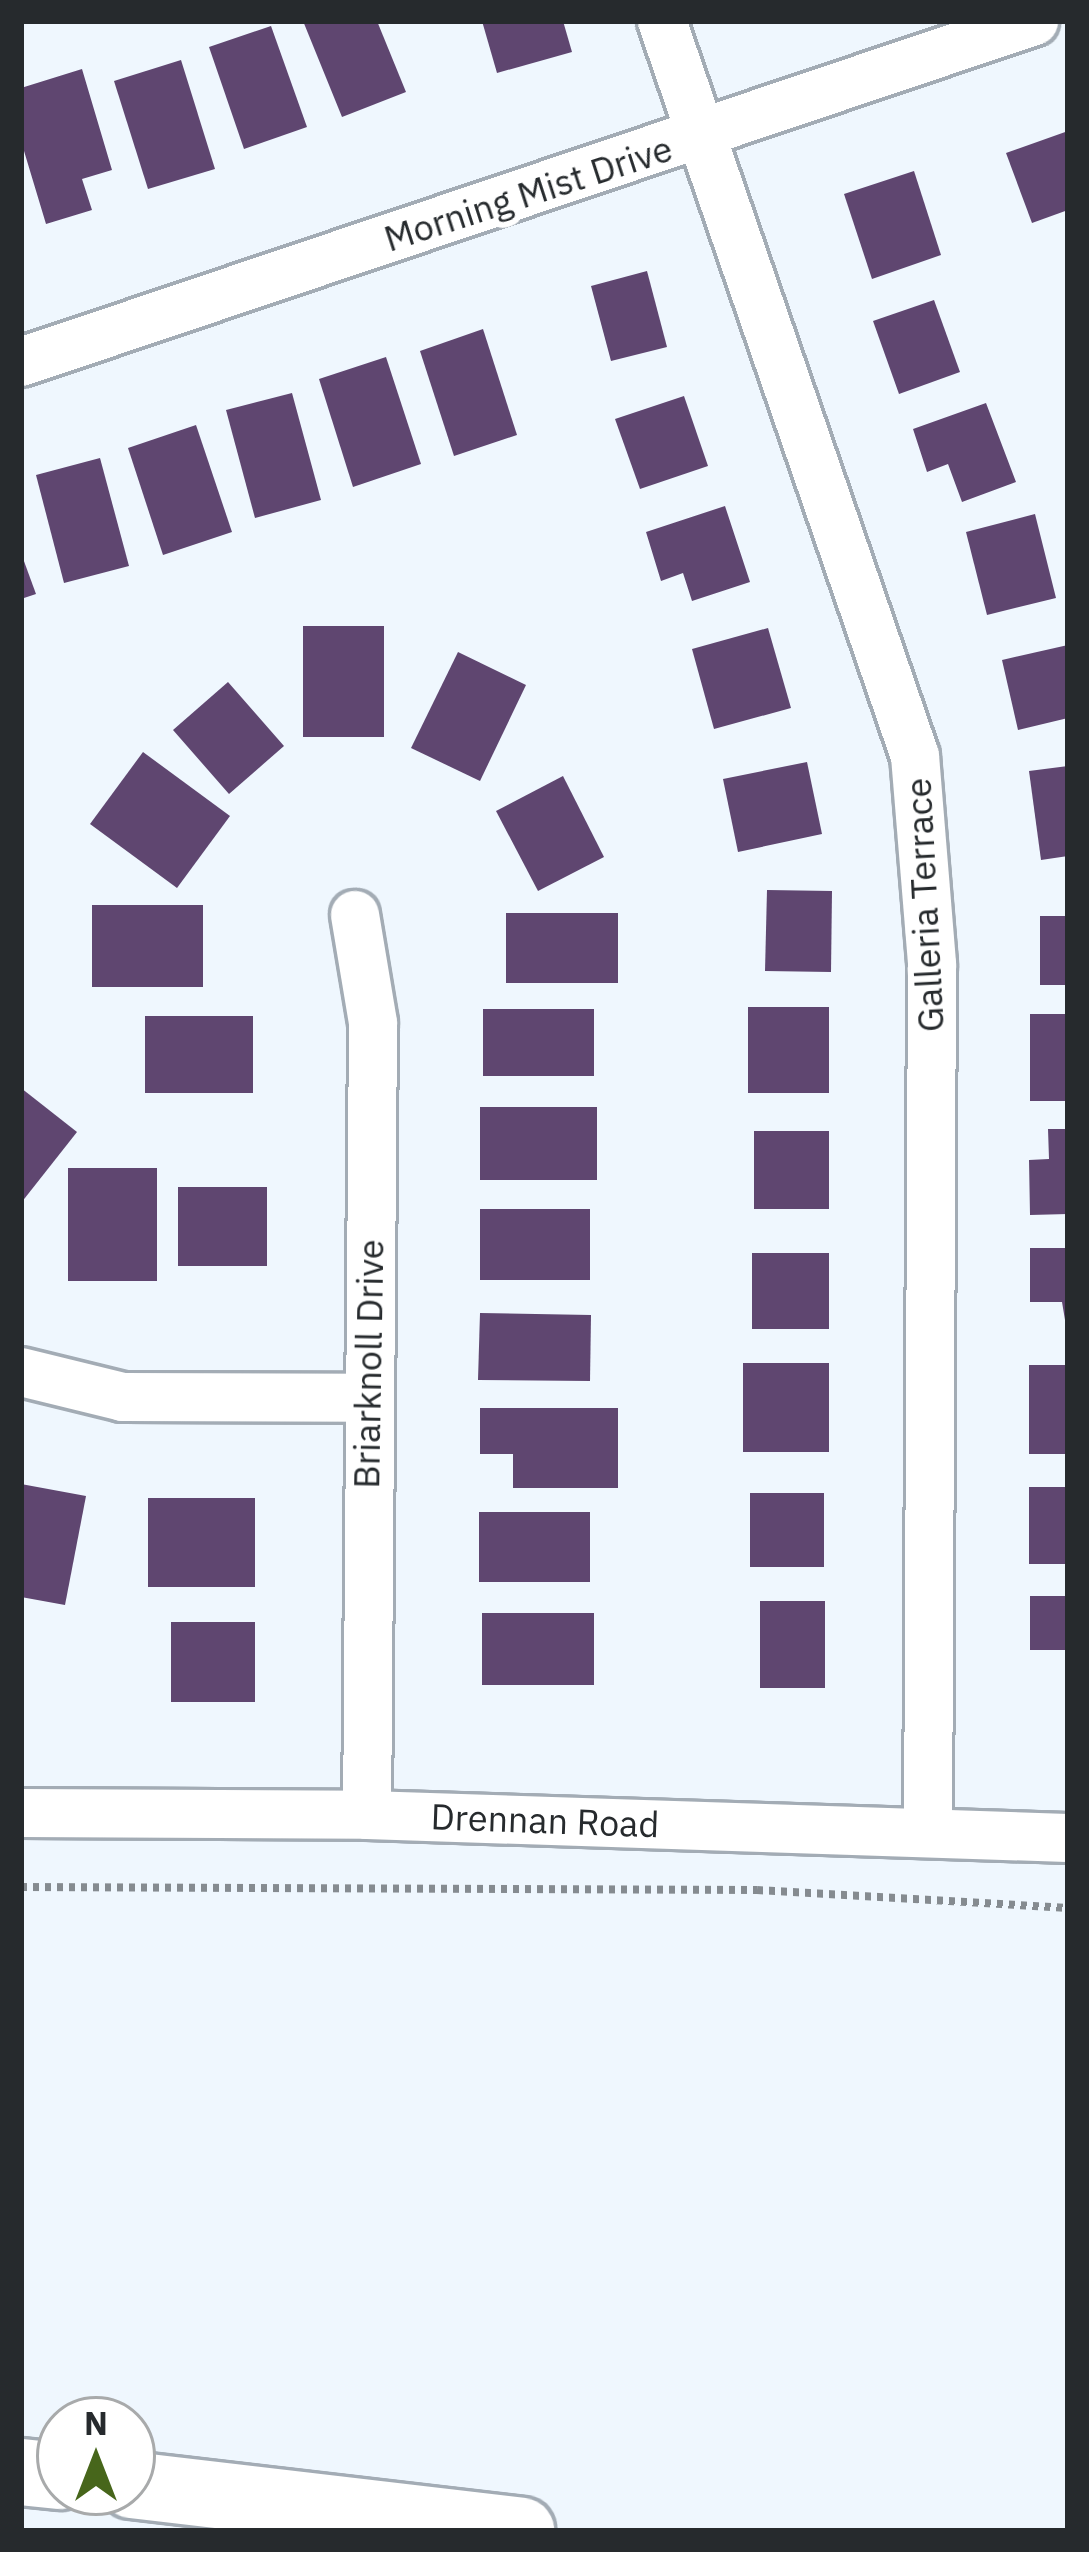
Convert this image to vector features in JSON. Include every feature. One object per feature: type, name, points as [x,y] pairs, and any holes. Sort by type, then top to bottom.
[{"type":"highway","points":[[156,2488],[521,2531]]},
{"type":"street","name":"Galleria Terrace","points":[[662,21],[915,756],[927,840],[928,1831]]},
{"type":"street","name":"Morning Mist Drive","points":[[21,362],[1034,21]]},
{"type":"street","name":"Briarknoll Drive","points":[[355,915],[373,1023],[366,1398],[368,1815]]},
{"type":"street","points":[[21,1372],[123,1396],[366,1398]]},
{"type":"street","name":"Drennan Road","points":[[21,1814],[368,1815],[1068,1838]]},
{"type":"path","points":[[21,1887],[757,1890],[1068,1908]]},
{"type":"building","points":[[303,21],[377,21],[406,92],[342,117]]},
{"type":"building","points":[[482,21],[563,21],[572,52],[497,73]]},
{"type":"building","points":[[271,26],[307,127],[244,149],[209,47]]},
{"type":"building","points":[[181,60],[215,169],[148,189],[114,81]]},
{"type":"building","points":[[82,69],[112,170],[82,179],[92,210],[46,224],[21,141],[21,88]]},
{"type":"building","points":[[1068,131],[1068,210],[1032,223],[1006,153]]},
{"type":"building","points":[[914,171],[941,255],[872,279],[844,194]]},
{"type":"building","points":[[647,271],[667,347],[611,361],[591,286]]},
{"type":"building","points":[[934,300],[960,372],[899,394],[873,321]]},
{"type":"building","points":[[483,329],[517,435],[454,456],[420,351]]},
{"type":"building","points":[[386,357],[421,464],[353,487],[319,379]]},
{"type":"building","points":[[292,393],[321,500],[255,518],[226,410]]},
{"type":"building","points":[[684,396],[708,466],[640,489],[615,419]]},
{"type":"building","points":[[986,403],[1016,482],[962,502],[948,464],[927,472],[913,429]]},
{"type":"building","points":[[196,425],[232,532],[163,555],[128,448]]},
{"type":"building","points":[[100,458],[129,566],[64,583],[36,475]]},
{"type":"building","points":[[725,506],[750,582],[692,601],[683,573],[661,581],[646,532]]},
{"type":"building","points":[[1035,514],[1056,598],[987,615],[966,532]]},
{"type":"building","points":[[21,553],[36,594],[21,599]]},
{"type":"building","points":[[303,626],[384,626],[384,737],[303,737]]},
{"type":"building","points":[[768,628],[791,708],[714,729],[692,649]]},
{"type":"building","points":[[1068,645],[1068,718],[1018,730],[1002,660]]},
{"type":"building","points":[[458,652],[526,685],[480,781],[411,748]]},
{"type":"building","points":[[228,682],[284,746],[229,794],[173,730]]},
{"type":"building","points":[[143,752],[230,816],[177,888],[90,824]]},
{"type":"building","points":[[807,762],[822,834],[738,852],[723,779]]},
{"type":"building","points":[[1068,766],[1068,856],[1041,860],[1029,771]]},
{"type":"building","points":[[563,776],[604,857],[538,891],[496,811]]},
{"type":"building","points":[[767,890],[832,891],[831,972],[765,971]]},
{"type":"building","points":[[92,905],[203,905],[203,987],[92,987]]},
{"type":"building","points":[[506,913],[618,913],[618,983],[506,983]]},
{"type":"building","points":[[1040,916],[1068,916],[1068,985],[1040,985]]},
{"type":"building","points":[[748,1007],[829,1007],[829,1093],[748,1093]]},
{"type":"building","points":[[483,1009],[594,1009],[594,1076],[483,1076]]},
{"type":"building","points":[[1030,1014],[1068,1014],[1068,1101],[1030,1101]]},
{"type":"building","points":[[145,1016],[253,1016],[253,1093],[145,1093]]},
{"type":"building","points":[[21,1088],[77,1132],[21,1203]]},
{"type":"building","points":[[480,1107],[597,1107],[597,1180],[480,1180]]},
{"type":"building","points":[[1048,1129],[1068,1129],[1068,1214],[1030,1215],[1029,1160],[1049,1159]]},
{"type":"building","points":[[754,1131],[829,1131],[829,1209],[754,1209]]},
{"type":"building","points":[[68,1168],[157,1168],[157,1281],[68,1281]]},
{"type":"building","points":[[178,1187],[267,1187],[267,1266],[178,1266]]},
{"type":"building","points":[[480,1209],[590,1209],[590,1280],[480,1280]]},
{"type":"building","points":[[1030,1248],[1068,1248],[1068,1338],[1062,1302],[1030,1302]]},
{"type":"building","points":[[752,1253],[829,1253],[829,1329],[752,1329]]},
{"type":"building","points":[[480,1313],[591,1315],[590,1381],[478,1380]]},
{"type":"building","points":[[743,1363],[829,1363],[829,1452],[743,1452]]},
{"type":"building","points":[[1029,1365],[1068,1365],[1068,1454],[1029,1454]]},
{"type":"building","points":[[480,1408],[618,1408],[618,1488],[513,1488],[513,1454],[480,1454]]},
{"type":"building","points":[[21,1484],[86,1496],[65,1605],[21,1597]]},
{"type":"building","points":[[1029,1487],[1068,1487],[1068,1564],[1029,1564]]},
{"type":"building","points":[[750,1493],[824,1493],[824,1567],[750,1567]]},
{"type":"building","points":[[148,1498],[255,1498],[255,1587],[148,1587]]},
{"type":"building","points":[[479,1512],[590,1512],[590,1582],[479,1582]]},
{"type":"building","points":[[1030,1596],[1068,1596],[1068,1650],[1030,1650]]},
{"type":"building","points":[[760,1601],[825,1601],[825,1688],[760,1688]]},
{"type":"building","points":[[482,1613],[594,1613],[594,1685],[482,1685]]},
{"type":"building","points":[[171,1622],[255,1622],[255,1702],[171,1702]]}]
